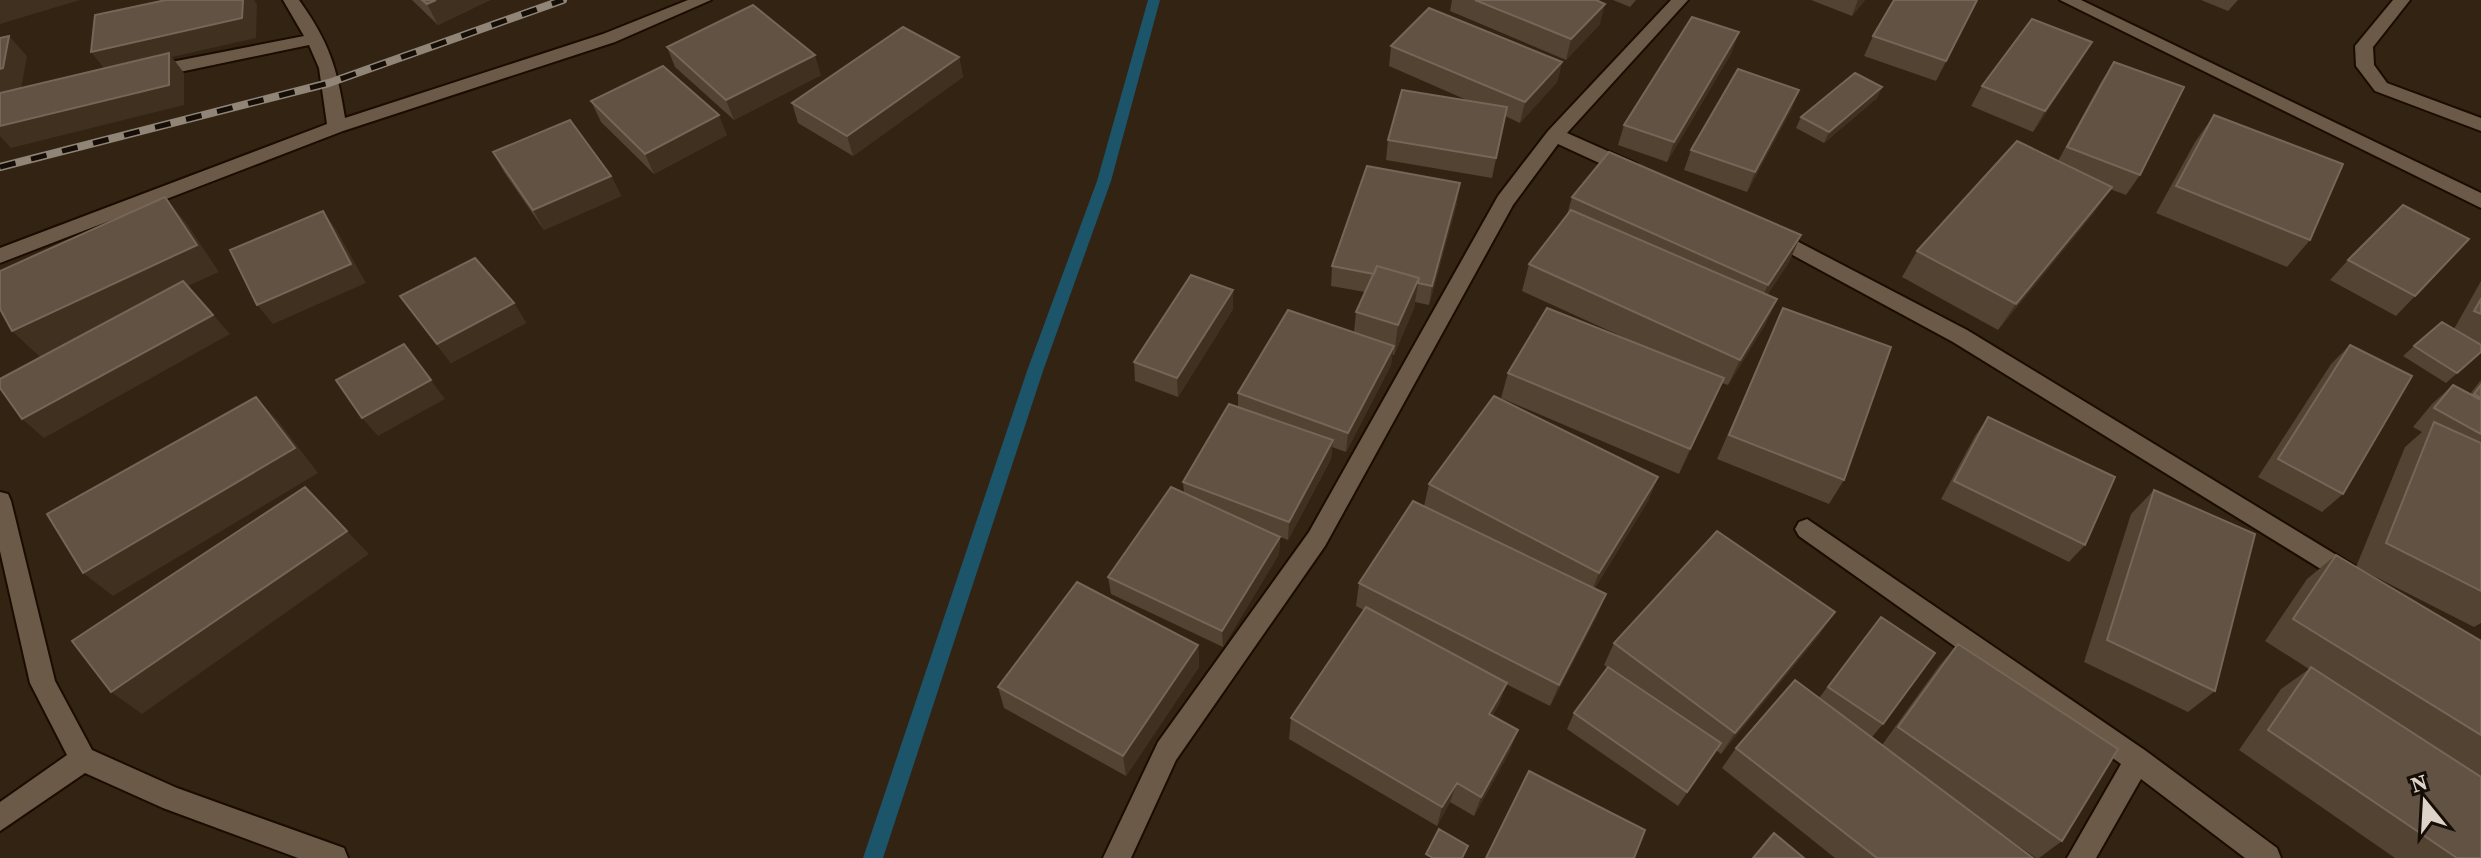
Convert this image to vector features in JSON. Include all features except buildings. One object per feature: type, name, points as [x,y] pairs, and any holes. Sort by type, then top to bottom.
[{"type":"street","points":[[291,0],[328,68],[337,127]]},
{"type":"street","points":[[0,258],[337,127],[609,38],[703,0]]},
{"type":"street","points":[[1117,858],[1167,751],[1317,539],[1505,201],[1555,135],[1680,0]]},
{"type":"street","points":[[2068,0],[2481,201]]},
{"type":"street","points":[[2402,0],[2364,46],[2365,66],[2381,87],[2481,125]]},
{"type":"street","points":[[135,75],[314,39]]},
{"type":"street","points":[[1555,135],[1650,179]]},
{"type":"street","points":[[1746,223],[1960,336],[2376,591]]},
{"type":"street","points":[[0,501],[43,683],[83,759],[172,799],[334,858]]},
{"type":"street","points":[[1807,529],[2137,760],[2267,858]]},
{"type":"street","points":[[0,818],[83,759]]},
{"type":"street","points":[[2081,858],[2137,760]]},
{"type":"waterway","points":[[873,858],[1035,371],[1104,181],[1154,0]]},
{"type":"railway","points":[[0,167],[329,83],[563,0]]}]
